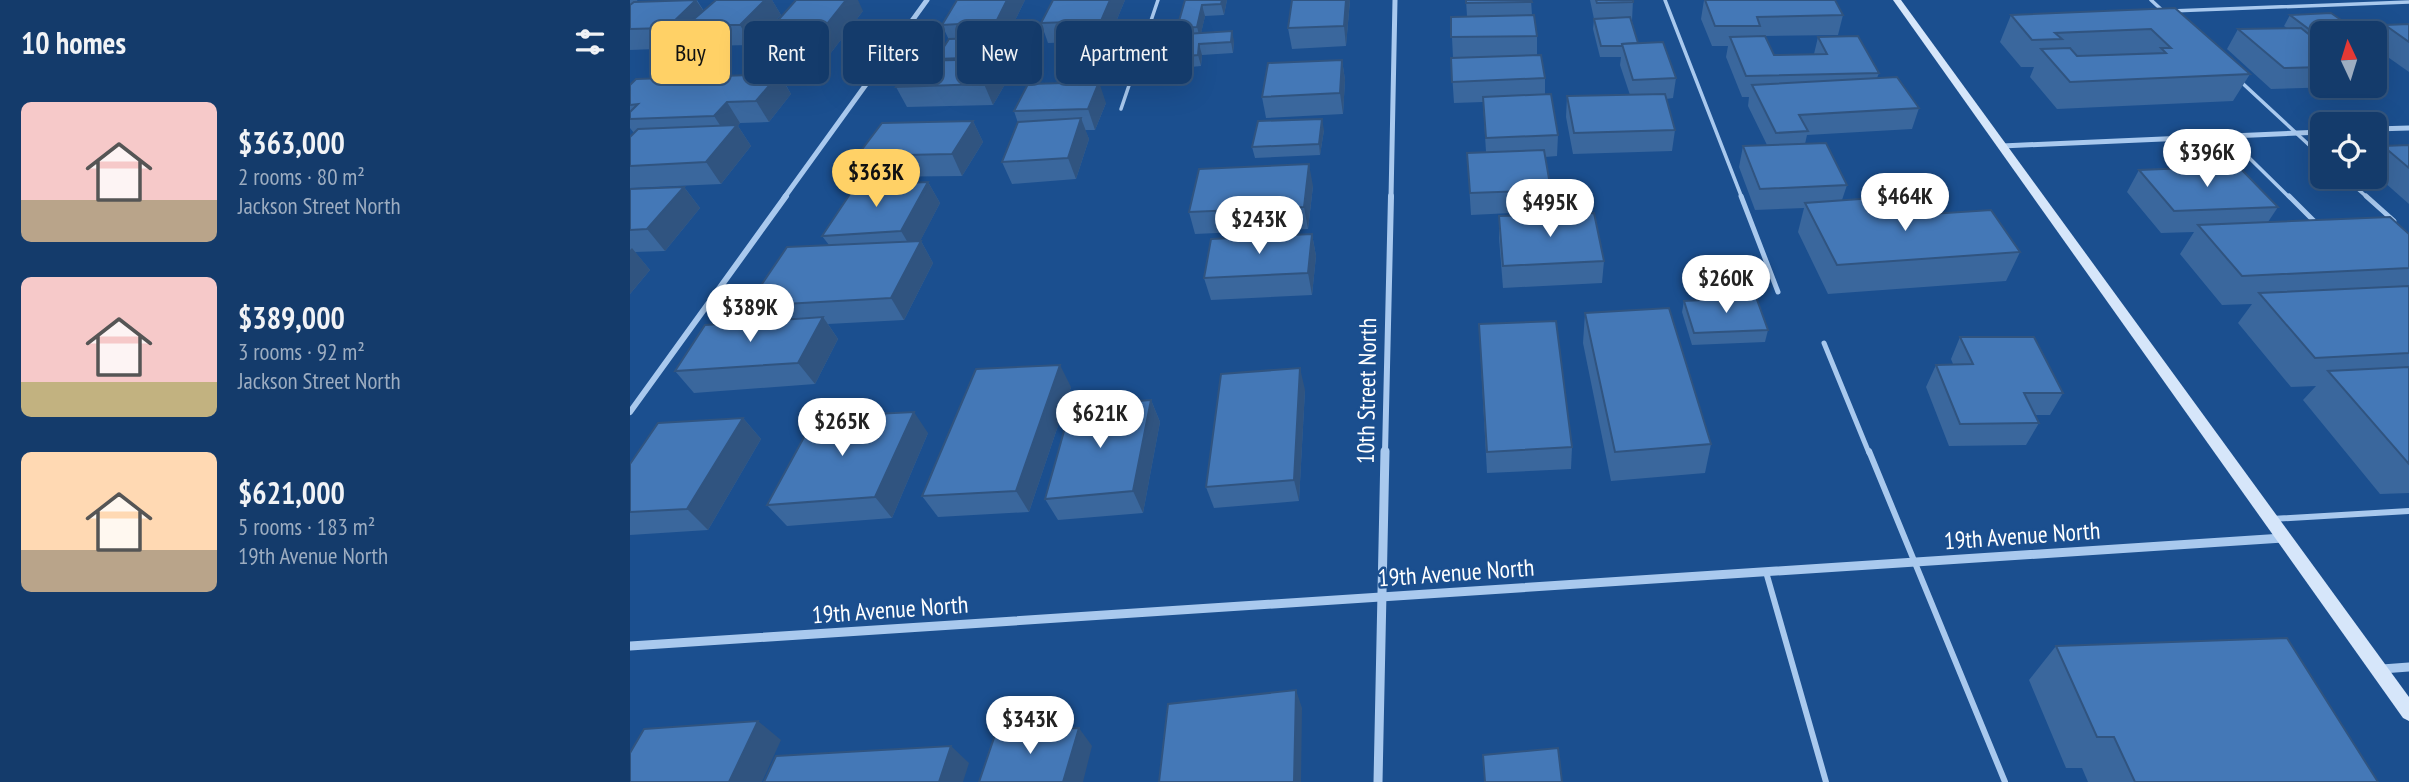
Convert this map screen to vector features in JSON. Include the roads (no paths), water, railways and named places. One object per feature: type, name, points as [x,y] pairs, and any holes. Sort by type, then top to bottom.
[{"type":"main road","points":[[1897,0],[2409,712]]},
{"type":"street","points":[[630,412],[927,0]]},
{"type":"street","name":"10th Street North","points":[[1378,782],[1395,0]]},
{"type":"street","points":[[2387,129],[2409,128]]},
{"type":"street","points":[[2001,146],[2310,132]]},
{"type":"street","name":"19th Avenue North","points":[[630,646],[2284,538]]},
{"type":"street","points":[[2378,670],[2409,667]]},
{"type":"lane","points":[[1121,109],[1158,0]]},
{"type":"lane","points":[[1665,0],[1778,292]]},
{"type":"lane","points":[[2151,0],[2174,21]]},
{"type":"lane","points":[[2164,11],[2409,2]]},
{"type":"lane","points":[[2235,77],[2310,146]]},
{"type":"lane","points":[[2227,136],[2316,223]]},
{"type":"lane","points":[[2358,189],[2400,226]]},
{"type":"lane","points":[[1824,343],[2005,782]]},
{"type":"lane","points":[[2270,519],[2409,511]]},
{"type":"lane","points":[[1766,572],[1826,782]]}]
